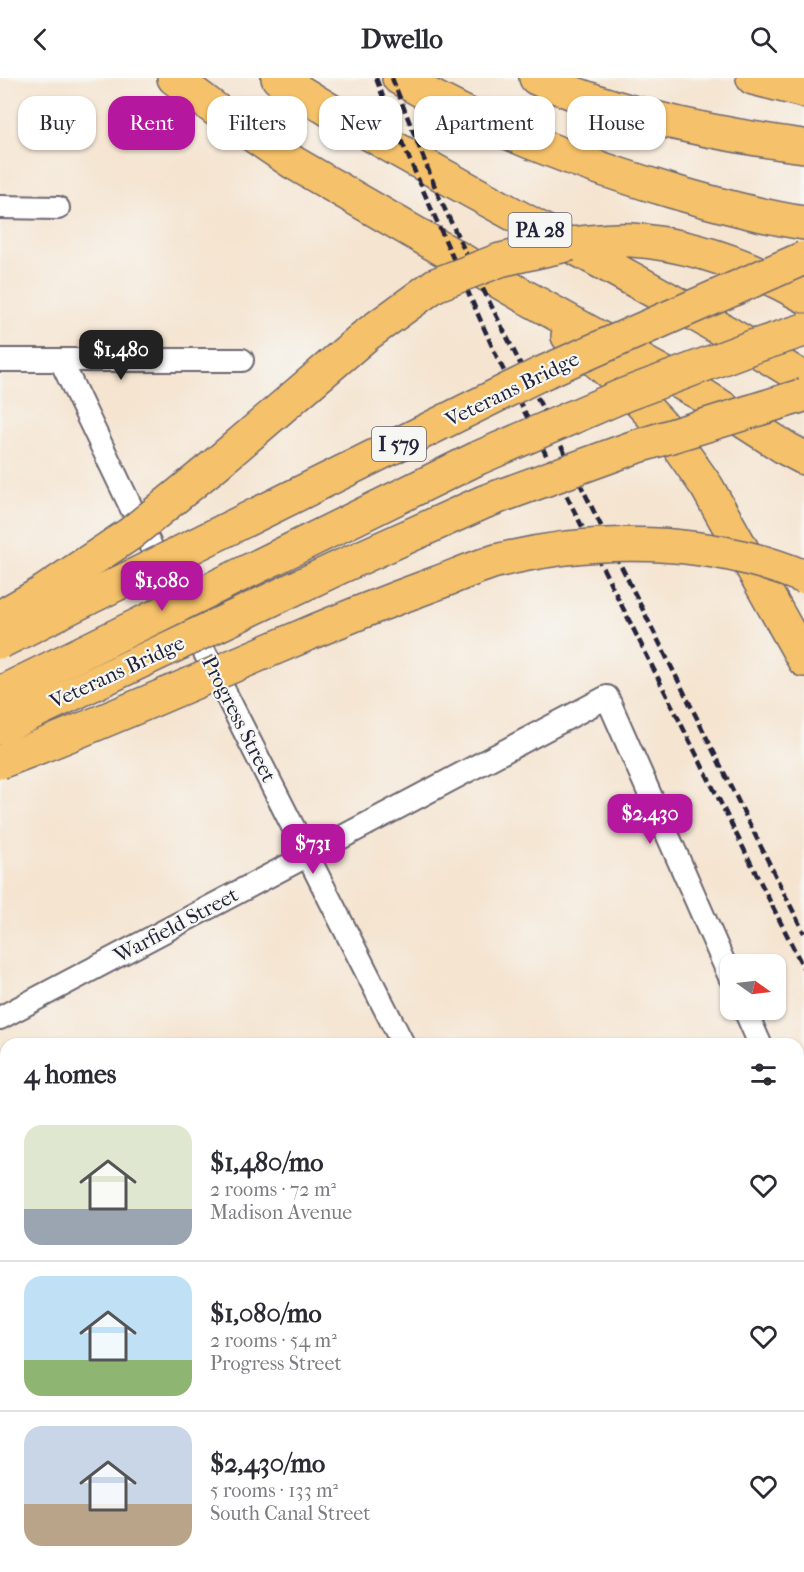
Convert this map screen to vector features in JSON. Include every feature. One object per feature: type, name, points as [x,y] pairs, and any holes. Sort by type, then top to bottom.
[{"type":"highway","points":[[174,78],[223,116],[294,163],[522,295],[701,394],[798,458]]},
{"type":"highway","name":"PA 28","points":[[278,78],[315,102],[708,322],[804,379]]},
{"type":"highway","points":[[399,78],[432,98],[523,140],[619,175],[728,207],[804,223]]},
{"type":"highway","points":[[536,78],[558,88],[643,115],[747,138],[804,146]]},
{"type":"highway","points":[[600,78],[698,114],[804,141]]},
{"type":"highway","points":[[753,78],[804,91]]},
{"type":"highway","points":[[0,617],[42,593],[130,534],[216,464],[365,336],[435,285],[500,260],[571,244],[630,240],[688,248],[734,262],[804,296]]},
{"type":"highway","name":"Veterans Bridge","points":[[0,642],[540,374],[804,258]]},
{"type":"highway","points":[[522,295],[624,385],[669,432],[707,487],[804,660]]},
{"type":"highway","points":[[0,693],[478,458],[624,395],[804,330]]},
{"type":"highway","name":"Veterans Bridge","points":[[0,728],[340,567],[484,502],[632,448],[804,395]]},
{"type":"highway","points":[[0,762],[63,738],[363,610],[496,561],[568,548],[626,544],[681,546],[729,554],[804,577]]},
{"type":"street","points":[[0,207],[58,208]]},
{"type":"street","points":[[0,360],[242,360]]},
{"type":"street","name":"Progress Street","points":[[61,361],[131,507],[400,1038]]},
{"type":"street","name":"Warfield Street","points":[[0,1018],[607,697],[720,954]]},
{"type":"street","points":[[749,1020],[757,1038]]},
{"type":"railway","points":[[376,78],[389,113],[495,353],[804,969]]},
{"type":"railway","points":[[392,78],[439,197],[483,289],[804,933]]}]
